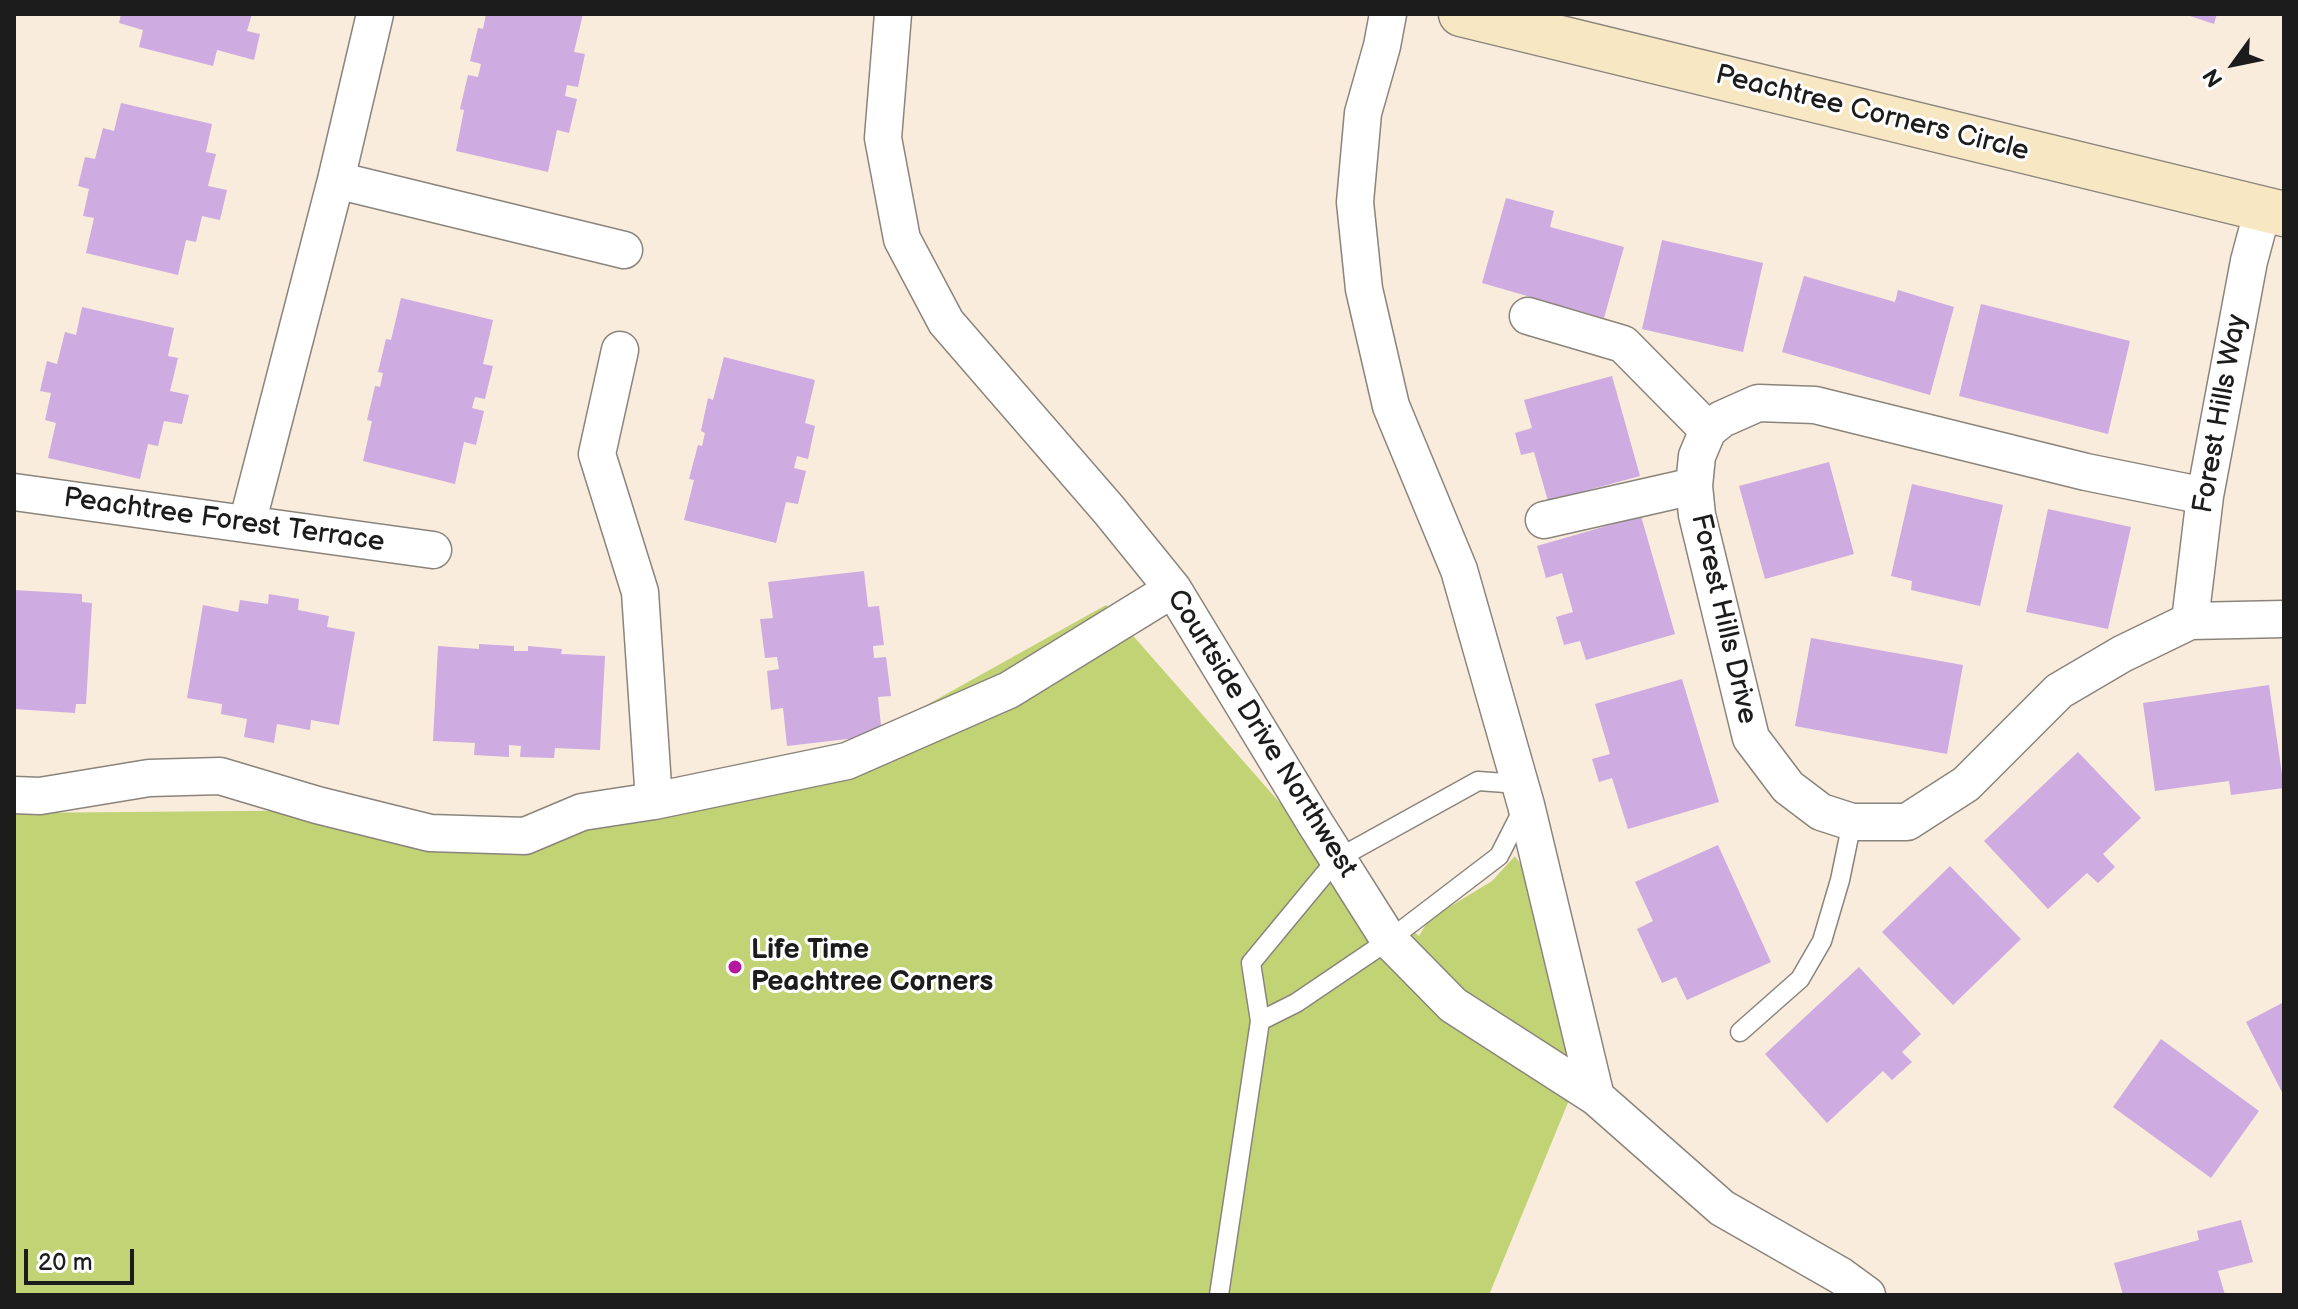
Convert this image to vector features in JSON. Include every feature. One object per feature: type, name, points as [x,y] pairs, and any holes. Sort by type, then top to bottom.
[{"type":"street","points":[[247,524],[336,180],[375,14]]},
{"type":"street","name":"Courtside Drive Northwest","points":[[893,14],[883,138],[902,239],[946,322],[1109,510],[1173,589],[1389,940],[1453,1005],[1596,1097],[1722,1208],[1841,1276],[1867,1295]]},
{"type":"street","points":[[1388,14],[1363,113],[1355,202],[1364,289],[1391,406],[1459,570],[1522,794],[1596,1097]]},
{"type":"street","name":"Peachtree Corners Circle","points":[[1461,14],[2273,211]]},
{"type":"street","points":[[336,180],[624,250]]},
{"type":"street","name":"Forest Hills Way","points":[[2190,621],[2205,496],[2249,261],[2273,211]]},
{"type":"street","points":[[1528,316],[1623,344],[1708,430],[1722,419],[1758,403],[1815,405],[2086,472],[2205,496]]},
{"type":"street","points":[[620,350],[597,454],[640,592],[654,801]]},
{"type":"street","name":"Forest Hills Drive","points":[[1708,430],[1697,456],[1694,486],[1697,515],[1751,738],[1788,787],[1821,812],[1852,822],[1907,822],[1966,784],[2059,691],[2122,654],[2190,621],[2284,619]]},
{"type":"street","points":[[1544,520],[1694,486]]},
{"type":"street","name":"Peachtree Forest Terrace","points":[[14,492],[433,550]]},
{"type":"street","points":[[14,795],[40,796],[149,778],[220,776],[317,805],[430,833],[525,836],[582,812],[654,801],[847,761],[1009,690],[1173,589]]},
{"type":"lane","points":[[1219,1295],[1260,1021],[1251,963],[1337,859],[1478,781],[1522,794],[1499,856],[1389,940],[1296,1003],[1260,1021]]},
{"type":"lane","points":[[1740,1032],[1800,979],[1822,941],[1840,880],[1852,822]]},
{"type":"green space","name":"Life Time Peachtree Corners","points":[[1106,605],[1332,862],[1419,936],[1426,924],[1492,881],[1515,856],[1521,865],[1581,1071],[1489,1295],[14,1295],[14,813],[356,810],[502,826],[810,770]]},
{"type":"building","points":[[121,14],[252,14],[247,31],[260,34],[254,60],[217,50],[213,66],[139,47],[143,30],[119,23]]},
{"type":"building","points":[[486,14],[583,14],[574,52],[585,54],[578,87],[567,85],[565,96],[577,99],[569,133],[557,130],[548,172],[456,151],[464,110],[460,109],[468,75],[478,77],[481,64],[470,61],[478,28],[483,29]]},
{"type":"building","points":[[2184,14],[2217,14],[2214,24]]},
{"type":"building","points":[[121,103],[212,124],[206,152],[216,154],[208,186],[227,190],[220,220],[202,216],[196,242],[186,240],[178,275],[86,253],[94,218],[83,216],[89,189],[78,186],[85,157],[95,159],[103,128],[114,131]]},
{"type":"building","points":[[1506,198],[1554,211],[1550,227],[1624,247],[1604,318],[1482,283]]},
{"type":"building","points":[[1662,240],[1763,263],[1743,352],[1642,329]]},
{"type":"building","points":[[1804,276],[1895,302],[1898,290],[1954,307],[1930,395],[1782,352]]},
{"type":"building","points":[[401,298],[493,320],[483,364],[493,366],[485,399],[475,397],[472,408],[484,411],[476,445],[464,442],[455,484],[363,461],[372,421],[367,420],[375,386],[380,387],[383,373],[378,372],[386,339],[391,340]]},
{"type":"building","points":[[1981,304],[2130,341],[2108,434],[1959,396]]},
{"type":"building","points":[[82,307],[174,328],[168,356],[178,358],[170,391],[189,395],[182,424],[164,421],[158,446],[148,444],[140,479],[48,458],[56,423],[45,420],[51,393],[40,391],[47,361],[57,364],[65,332],[76,335]]},
{"type":"building","points":[[724,357],[815,380],[805,423],[815,426],[808,459],[797,456],[794,468],[806,471],[798,504],[786,502],[776,543],[684,520],[694,480],[689,479],[698,445],[702,446],[705,433],[701,431],[708,398],[713,400]]},
{"type":"building","points":[[1612,376],[1640,476],[1548,501],[1534,452],[1521,455],[1515,433],[1532,428],[1524,400]]},
{"type":"building","points":[[1829,462],[1854,554],[1765,579],[1739,486]]},
{"type":"building","points":[[1912,484],[2003,505],[1980,606],[1911,590],[1912,581],[1891,576]]},
{"type":"building","points":[[2048,509],[2131,527],[2108,629],[2026,612]]},
{"type":"building","points":[[1641,516],[1675,634],[1586,660],[1580,641],[1564,645],[1556,617],[1573,612],[1562,573],[1546,578],[1537,546]]},
{"type":"building","points":[[864,571],[868,607],[879,606],[884,645],[873,646],[874,658],[886,657],[891,696],[878,697],[882,735],[787,746],[783,708],[771,710],[767,671],[779,669],[777,657],[765,658],[760,619],[773,618],[768,582]]},
{"type":"building","points":[[14,590],[82,594],[82,602],[92,603],[86,704],[76,704],[75,713],[14,709]]},
{"type":"building","points":[[269,594],[299,599],[298,610],[329,616],[327,627],[355,632],[339,725],[311,720],[310,730],[277,724],[274,743],[244,737],[247,719],[221,714],[222,704],[187,698],[203,605],[238,612],[240,600],[268,604]]},
{"type":"building","points":[[1811,638],[1963,665],[1947,754],[1795,726]]},
{"type":"building","points":[[479,644],[514,646],[514,651],[528,651],[528,646],[562,649],[561,654],[605,656],[600,750],[555,748],[554,758],[520,757],[521,746],[509,745],[509,757],[474,755],[475,743],[433,741],[438,646],[479,649]]},
{"type":"building","points":[[1682,679],[1719,802],[1628,829],[1612,778],[1599,782],[1592,759],[1610,754],[1595,704]]},
{"type":"building","points":[[2269,685],[2284,788],[2231,795],[2229,781],[2155,791],[2143,703]]},
{"type":"building","points":[[2078,752],[2141,818],[2103,854],[2115,867],[2098,883],[2087,873],[2048,909],[1984,841]]},
{"type":"building","points":[[1718,845],[1771,962],[1687,1000],[1676,977],[1662,983],[1637,929],[1653,921],[1635,882]]},
{"type":"building","points":[[1950,866],[2021,939],[1953,1005],[1882,932]]},
{"type":"building","points":[[1859,967],[1921,1034],[1902,1052],[1912,1062],[1892,1080],[1883,1071],[1827,1123],[1765,1054]]},
{"type":"building","points":[[2284,1002],[2284,1096],[2246,1022]]},
{"type":"building","points":[[2161,1039],[2259,1111],[2211,1178],[2113,1107]]},
{"type":"building","points":[[2241,1220],[2253,1262],[2218,1271],[2225,1295],[2123,1295],[2114,1263],[2199,1240],[2197,1231]]},
{"type":"place","name":"Life Time Peachtree Corners","points":[[735,967]]}]
